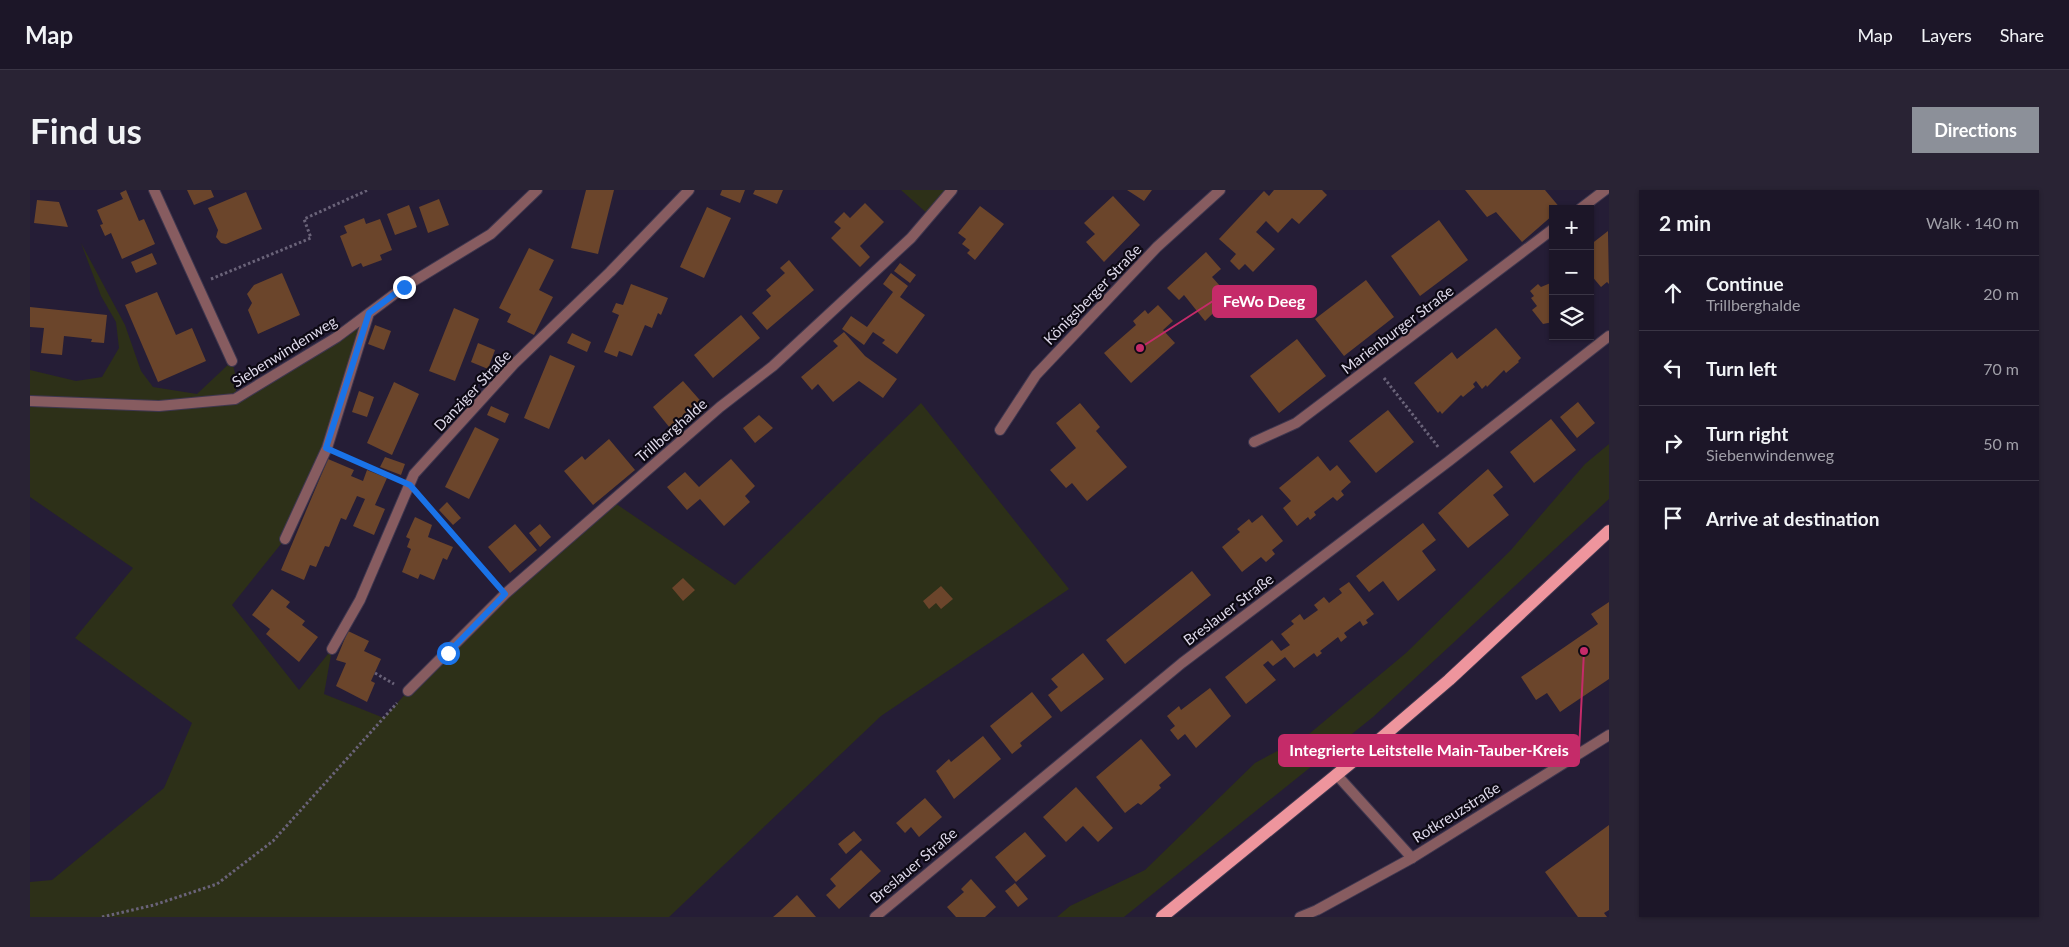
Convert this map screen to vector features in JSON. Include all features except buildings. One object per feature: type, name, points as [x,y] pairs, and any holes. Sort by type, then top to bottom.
[{"type":"main road","points":[[1162,917],[1449,680],[1609,532]]},
{"type":"street","points":[[154,190],[232,361]]},
{"type":"street","name":"Siebenwindenweg","points":[[30,401],[159,406],[234,400],[337,336],[404,287],[491,234],[537,190]]},
{"type":"street","name":"Danziger Straße","points":[[332,649],[360,600],[414,474],[514,364],[610,272],[689,190]]},
{"type":"street","name":"Trillberghalde","points":[[408,691],[505,594],[720,407],[773,366],[911,238],[952,190]]},
{"type":"street","name":"Königsberger Straße","points":[[1000,430],[1036,374],[1157,247],[1220,190]]},
{"type":"street","points":[[1585,205],[1604,190]]},
{"type":"street","name":"Marienburger Straße","points":[[1254,442],[1296,423],[1375,366],[1549,232]]},
{"type":"street","points":[[285,539],[326,448],[369,313]]},
{"type":"street","name":"Breslauer Straße","points":[[875,917],[1182,663],[1449,461],[1609,336]]},
{"type":"street","name":"Rotkreuzstraße","points":[[1300,917],[1318,914],[1412,858],[1609,735]]},
{"type":"street","points":[[1336,774],[1412,858]]},
{"type":"path","points":[[196,285],[311,238],[304,220],[368,190]]},
{"type":"path","points":[[1375,366],[1449,461]]},
{"type":"path","points":[[326,448],[410,485],[505,594]]},
{"type":"path","points":[[102,917],[154,906],[217,884],[272,841],[408,691]]},
{"type":"green space","points":[[901,190],[952,190],[930,216]]},
{"type":"green space","points":[[81,243],[125,325],[141,371],[153,387],[197,394],[232,361],[237,382],[235,399],[369,313],[327,448],[285,539],[232,605],[299,690],[332,649],[324,694],[384,718],[408,691],[612,501],[735,585],[921,403],[1069,589],[881,716],[669,917],[30,917],[30,882],[52,880],[164,788],[192,723],[75,638],[133,568],[30,497],[30,370],[76,381],[102,377],[119,348],[116,322],[101,296]]},
{"type":"green space","points":[[1609,444],[1609,499],[1373,717],[1124,917],[1057,917],[1070,906],[1145,870],[1255,763],[1309,734],[1406,653],[1510,551],[1585,464]]},
{"type":"place","name":"FeWo Deeg","points":[[1140,348]]},
{"type":"place","name":"Integrierte Leitstelle Main-Tauber-Kreis","points":[[1584,651]]},
{"type":"route","points":[[404,287],[369,313],[326,448],[410,485],[505,594],[448,653]]}]
